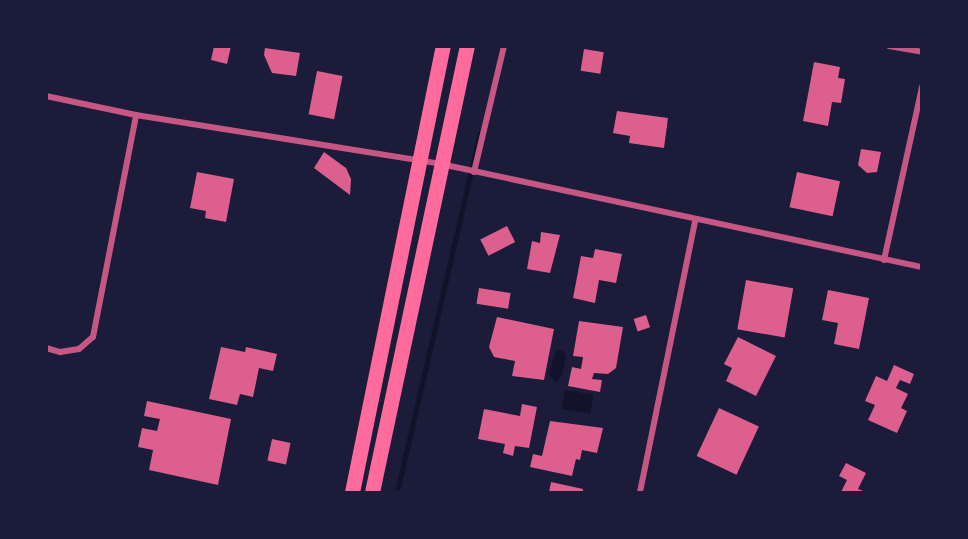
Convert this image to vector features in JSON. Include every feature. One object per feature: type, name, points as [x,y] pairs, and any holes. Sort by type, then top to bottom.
[{"type":"main road","points":[[352,492],[443,46]]},
{"type":"main road","points":[[372,492],[467,46]]},
{"type":"street","points":[[474,172],[504,46]]},
{"type":"street","points":[[889,46],[921,52]]},
{"type":"street","points":[[884,260],[921,87]]},
{"type":"street","points":[[46,96],[136,115],[441,164],[695,221],[921,267]]},
{"type":"street","points":[[46,348],[60,352],[79,349],[93,337],[136,115]]},
{"type":"street","points":[[640,492],[695,221]]},
{"type":"shaded area","points":[[556,350],[562,350],[566,356],[562,375],[556,382],[549,374]]},
{"type":"shaded area","points":[[565,390],[594,395],[590,414],[562,409]]},
{"type":"building","points":[[214,46],[231,46],[227,64],[211,60]]},
{"type":"building","points":[[265,48],[300,53],[296,76],[272,73],[264,55]]},
{"type":"building","points":[[584,49],[604,52],[600,74],[581,71]]},
{"type":"building","points":[[814,62],[840,67],[838,78],[845,79],[841,103],[832,102],[828,126],[803,121]]},
{"type":"building","points":[[317,71],[343,76],[334,119],[309,114]]},
{"type":"building","points":[[617,111],[668,118],[664,148],[629,143],[630,136],[613,133]]},
{"type":"building","points":[[861,149],[881,152],[877,172],[867,173],[858,165]]},
{"type":"building","points":[[324,152],[346,168],[351,179],[350,195],[314,168]]},
{"type":"building","points":[[197,172],[234,179],[226,222],[205,218],[206,211],[190,208]]},
{"type":"building","points":[[797,172],[840,181],[833,216],[790,207]]},
{"type":"building","points":[[507,226],[515,242],[488,256],[480,240]]},
{"type":"building","points":[[541,232],[560,235],[550,273],[527,269],[532,241],[540,243]]},
{"type":"building","points":[[595,249],[622,254],[616,283],[599,280],[595,303],[573,298],[581,256],[593,258]]},
{"type":"building","points":[[746,280],[793,288],[785,338],[737,329]]},
{"type":"building","points":[[479,288],[511,293],[508,309],[476,304]]},
{"type":"building","points":[[828,290],[869,298],[859,349],[834,344],[838,323],[822,320]]},
{"type":"building","points":[[646,315],[650,327],[638,331],[634,319]]},
{"type":"building","points":[[497,317],[554,329],[544,380],[512,376],[515,361],[494,357],[489,347]]},
{"type":"building","points":[[579,321],[623,327],[616,368],[608,374],[594,373],[592,379],[602,380],[600,392],[568,386],[572,367],[581,369],[583,357],[573,356]]},
{"type":"building","points":[[738,337],[776,356],[756,396],[726,381],[732,368],[724,364]]},
{"type":"building","points":[[221,347],[245,352],[246,347],[277,354],[273,371],[259,368],[253,397],[240,394],[237,405],[209,399]]},
{"type":"building","points":[[894,365],[914,374],[910,384],[900,380],[896,388],[908,394],[901,408],[907,411],[897,433],[868,420],[875,405],[865,401],[876,376],[887,381]]},
{"type":"building","points":[[147,401],[231,419],[218,485],[149,470],[153,450],[138,447],[142,428],[157,431],[160,419],[144,416]]},
{"type":"building","points":[[522,404],[537,407],[529,448],[515,446],[513,456],[503,453],[505,444],[478,439],[484,409],[520,416]]},
{"type":"building","points":[[719,408],[759,427],[736,475],[697,456]]},
{"type":"building","points":[[550,421],[603,428],[597,453],[582,450],[580,460],[576,459],[572,476],[530,467],[533,454],[542,456]]},
{"type":"building","points":[[272,439],[291,443],[286,464],[267,461]]},
{"type":"building","points":[[846,463],[866,473],[858,489],[866,492],[841,492],[847,480],[839,476]]},
{"type":"building","points":[[551,482],[583,489],[583,492],[549,492]]},
{"type":"waterway","points":[[397,492],[480,133]]}]
